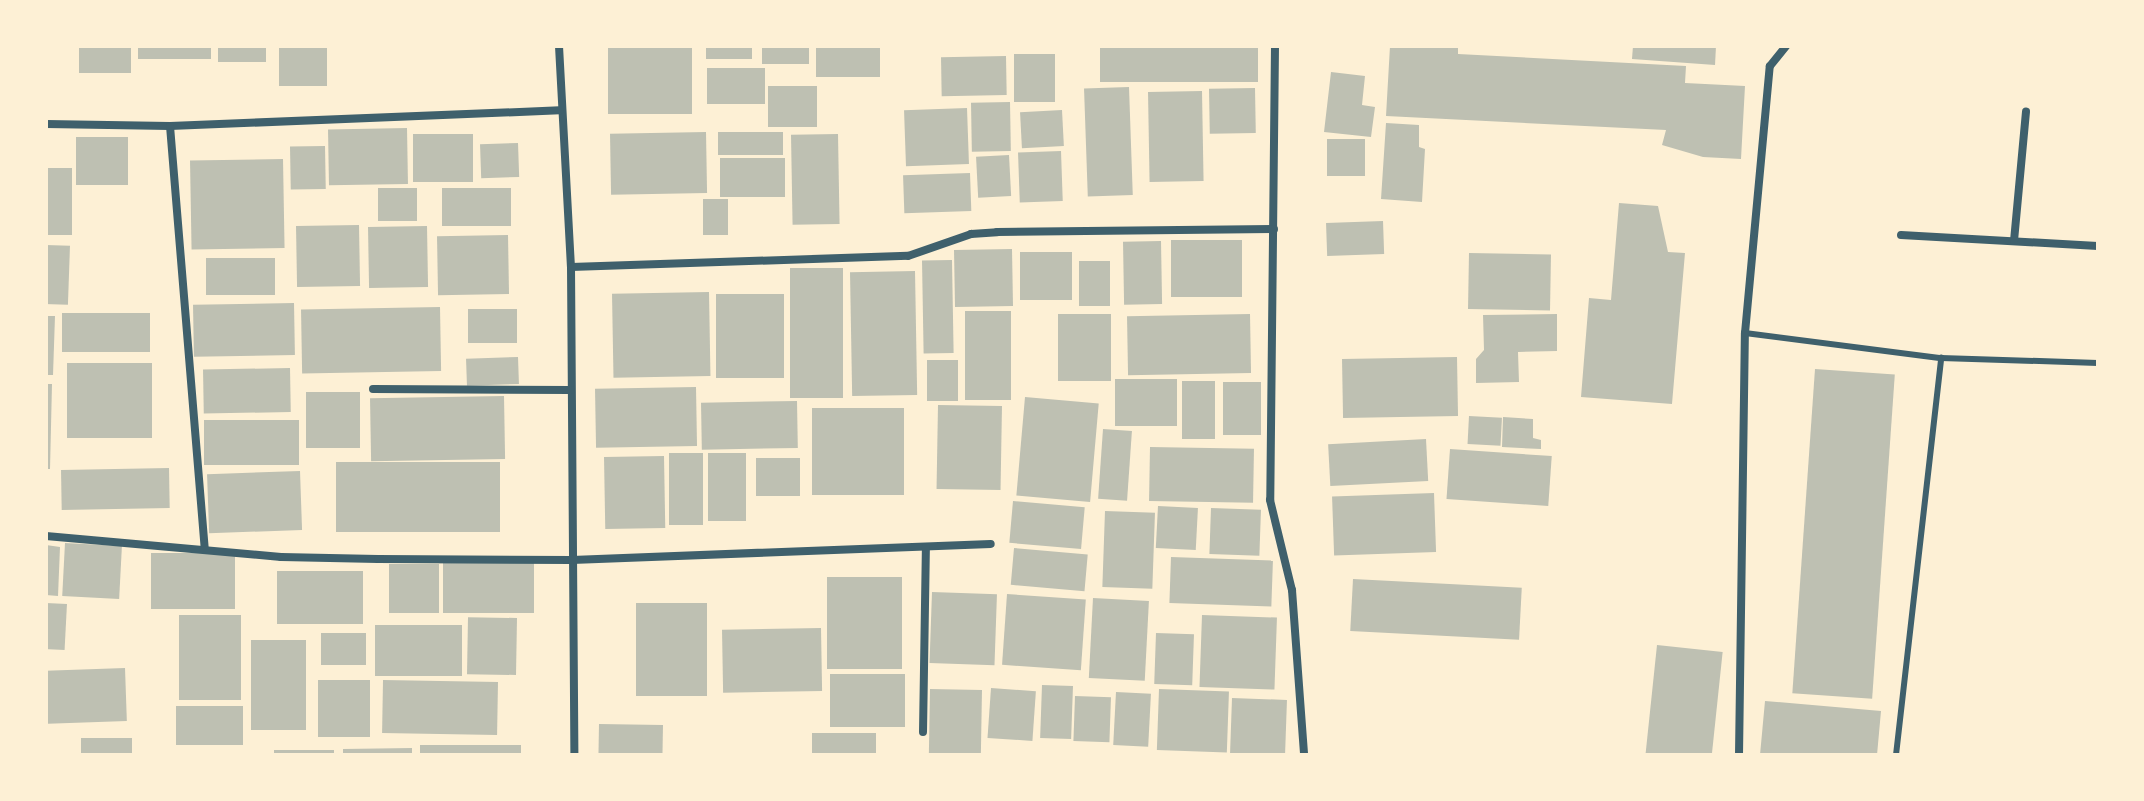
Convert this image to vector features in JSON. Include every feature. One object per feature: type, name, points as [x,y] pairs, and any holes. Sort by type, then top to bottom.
[{"type":"street","points":[[559,46],[560,110],[571,267],[574,755]]},
{"type":"street","points":[[1275,46],[1270,500],[1292,590],[1304,755]]},
{"type":"street","points":[[1739,755],[1745,333],[1770,66],[1786,46]]},
{"type":"street","points":[[46,124],[170,126],[560,110]]},
{"type":"street","points":[[2014,241],[2026,112]]},
{"type":"street","points":[[170,126],[205,548]]},
{"type":"street","points":[[571,267],[908,256],[971,234],[997,232],[1274,229]]},
{"type":"street","points":[[1901,235],[2098,246]]},
{"type":"street","points":[[373,389],[571,390]]},
{"type":"street","points":[[46,536],[318,558],[572,560],[991,544]]},
{"type":"street","points":[[923,732],[926,547]]},
{"type":"lane","points":[[1745,333],[1941,358],[2098,363]]},
{"type":"lane","points":[[1896,755],[1941,358]]},
{"type":"building","points":[[79,46],[131,46],[131,73],[79,73]]},
{"type":"building","points":[[138,46],[211,46],[211,59],[138,59]]},
{"type":"building","points":[[218,46],[266,46],[266,62],[218,62]]},
{"type":"building","points":[[279,46],[327,46],[327,86],[279,86]]},
{"type":"building","points":[[608,46],[692,46],[692,114],[608,114]]},
{"type":"building","points":[[706,46],[752,46],[752,59],[706,59]]},
{"type":"building","points":[[762,46],[809,46],[809,64],[762,64]]},
{"type":"building","points":[[816,46],[880,46],[880,77],[816,77]]},
{"type":"building","points":[[1100,46],[1258,46],[1258,82],[1100,82]]},
{"type":"building","points":[[1390,46],[1458,46],[1458,54],[1686,66],[1685,83],[1745,86],[1741,159],[1703,157],[1662,145],[1666,130],[1386,116]]},
{"type":"building","points":[[1633,46],[1716,46],[1715,65],[1632,59]]},
{"type":"building","points":[[1014,54],[1055,54],[1055,102],[1014,102]]},
{"type":"building","points":[[1006,56],[1007,95],[942,96],[941,57]]},
{"type":"building","points":[[707,68],[765,68],[765,104],[707,104]]},
{"type":"building","points":[[1331,72],[1365,76],[1362,105],[1375,107],[1371,137],[1324,132]]},
{"type":"building","points":[[768,86],[817,86],[817,127],[768,127]]},
{"type":"building","points":[[1129,87],[1133,195],[1088,197],[1084,89]]},
{"type":"building","points":[[1255,88],[1256,133],[1210,134],[1209,89]]},
{"type":"building","points":[[1202,91],[1204,181],[1150,182],[1148,92]]},
{"type":"building","points":[[1010,102],[1011,151],[972,152],[971,103]]},
{"type":"building","points":[[967,108],[969,164],[906,166],[904,110]]},
{"type":"building","points":[[1062,110],[1064,146],[1022,148],[1020,112]]},
{"type":"building","points":[[1386,123],[1419,125],[1419,147],[1425,149],[1422,202],[1381,199]]},
{"type":"building","points":[[407,128],[408,184],[329,185],[328,129]]},
{"type":"building","points":[[706,132],[707,193],[611,195],[610,134]]},
{"type":"building","points":[[718,132],[783,132],[783,155],[718,155]]},
{"type":"building","points":[[413,134],[473,134],[473,182],[413,182]]},
{"type":"building","points":[[838,134],[840,224],[793,225],[791,135]]},
{"type":"building","points":[[76,137],[128,137],[128,185],[76,185]]},
{"type":"building","points":[[1327,139],[1365,139],[1365,176],[1327,176]]},
{"type":"building","points":[[518,143],[519,177],[481,178],[480,144]]},
{"type":"building","points":[[325,146],[326,189],[291,190],[290,147]]},
{"type":"building","points":[[1061,151],[1063,201],[1020,202],[1018,153]]},
{"type":"building","points":[[1009,155],[1011,196],[978,198],[976,157]]},
{"type":"building","points":[[720,158],[785,158],[785,197],[720,197]]},
{"type":"building","points":[[283,159],[285,248],[192,250],[190,161]]},
{"type":"building","points":[[46,168],[72,168],[72,235],[46,235]]},
{"type":"building","points":[[970,173],[971,211],[904,213],[903,175]]},
{"type":"building","points":[[378,188],[417,188],[417,221],[378,221]]},
{"type":"building","points":[[442,188],[511,188],[511,226],[442,226]]},
{"type":"building","points":[[703,199],[728,199],[728,235],[703,235]]},
{"type":"building","points":[[1619,203],[1658,206],[1668,252],[1685,253],[1672,404],[1581,397],[1589,298],[1611,300]]},
{"type":"building","points":[[1383,221],[1384,254],[1327,256],[1326,223]]},
{"type":"building","points":[[359,225],[360,286],[297,287],[296,226]]},
{"type":"building","points":[[427,226],[428,287],[369,288],[368,227]]},
{"type":"building","points":[[508,235],[509,294],[438,295],[437,236]]},
{"type":"building","points":[[1171,240],[1242,240],[1242,297],[1171,297]]},
{"type":"building","points":[[1161,241],[1162,304],[1124,305],[1123,242]]},
{"type":"building","points":[[46,245],[70,246],[68,305],[46,304]]},
{"type":"building","points":[[1012,249],[1013,306],[955,307],[954,250]]},
{"type":"building","points":[[1020,252],[1072,252],[1072,300],[1020,300]]},
{"type":"building","points":[[1469,253],[1551,254],[1550,310],[1468,309]]},
{"type":"building","points":[[206,258],[275,258],[275,295],[206,295]]},
{"type":"building","points":[[952,260],[954,353],[924,354],[922,261]]},
{"type":"building","points":[[1079,261],[1110,261],[1110,306],[1079,306]]},
{"type":"building","points":[[790,268],[843,268],[843,398],[790,398]]},
{"type":"building","points":[[915,271],[917,395],[852,396],[850,272]]},
{"type":"building","points":[[709,292],[710,376],[613,378],[612,294]]},
{"type":"building","points":[[716,294],[784,294],[784,378],[716,378]]},
{"type":"building","points":[[294,303],[295,355],[194,357],[193,305]]},
{"type":"building","points":[[440,307],[441,371],[302,373],[301,309]]},
{"type":"building","points":[[468,309],[517,309],[517,343],[468,343]]},
{"type":"building","points":[[965,311],[1011,311],[1011,400],[965,400]]},
{"type":"building","points":[[62,313],[150,313],[150,352],[62,352]]},
{"type":"building","points":[[1058,314],[1111,314],[1111,381],[1058,381]]},
{"type":"building","points":[[1250,314],[1251,373],[1128,375],[1127,316]]},
{"type":"building","points":[[1557,314],[1557,351],[1518,352],[1519,382],[1476,383],[1476,359],[1484,350],[1483,315]]},
{"type":"building","points":[[46,316],[55,316],[53,375],[46,375]]},
{"type":"building","points":[[518,357],[519,384],[467,386],[466,359]]},
{"type":"building","points":[[1457,357],[1458,416],[1343,418],[1342,359]]},
{"type":"building","points":[[927,360],[958,360],[958,401],[927,401]]},
{"type":"building","points":[[67,363],[152,363],[152,438],[67,438]]},
{"type":"building","points":[[290,368],[291,412],[204,414],[203,370]]},
{"type":"building","points":[[1815,369],[1895,375],[1872,699],[1792,693]]},
{"type":"building","points":[[1115,379],[1177,379],[1177,426],[1115,426]]},
{"type":"building","points":[[1182,381],[1215,381],[1215,439],[1182,439]]},
{"type":"building","points":[[1223,382],[1261,382],[1261,435],[1223,435]]},
{"type":"building","points":[[46,384],[52,384],[50,469],[46,469]]},
{"type":"building","points":[[696,387],[697,446],[596,448],[595,389]]},
{"type":"building","points":[[306,392],[360,392],[360,448],[306,448]]},
{"type":"building","points":[[504,396],[505,459],[371,461],[370,398]]},
{"type":"building","points":[[1025,397],[1099,403],[1090,502],[1016,496]]},
{"type":"building","points":[[797,401],[798,448],[702,450],[701,403]]},
{"type":"building","points":[[938,405],[1002,406],[1001,490],[937,489]]},
{"type":"building","points":[[812,408],[904,408],[904,495],[812,495]]},
{"type":"building","points":[[1469,416],[1502,418],[1500,446],[1468,444]]},
{"type":"building","points":[[1503,417],[1533,419],[1533,438],[1541,440],[1541,449],[1502,447]]},
{"type":"building","points":[[204,420],[299,420],[299,465],[204,465]]},
{"type":"building","points":[[1103,429],[1132,431],[1127,501],[1098,499]]},
{"type":"building","points":[[1426,439],[1428,481],[1330,486],[1328,444]]},
{"type":"building","points":[[1150,447],[1254,449],[1253,503],[1149,501]]},
{"type":"building","points":[[1450,449],[1552,456],[1548,506],[1447,499]]},
{"type":"building","points":[[669,453],[703,453],[703,525],[669,525]]},
{"type":"building","points":[[708,453],[746,453],[746,521],[708,521]]},
{"type":"building","points":[[664,456],[665,528],[605,529],[604,457]]},
{"type":"building","points":[[756,458],[800,458],[800,496],[756,496]]},
{"type":"building","points":[[336,462],[500,462],[500,532],[336,532]]},
{"type":"building","points":[[169,468],[170,508],[62,510],[61,470]]},
{"type":"building","points":[[300,471],[302,530],[209,533],[207,474]]},
{"type":"building","points":[[1434,493],[1436,552],[1334,556],[1332,497]]},
{"type":"building","points":[[1013,501],[1085,507],[1081,549],[1009,543]]},
{"type":"building","points":[[1158,506],[1198,508],[1196,550],[1156,548]]},
{"type":"building","points":[[1211,508],[1261,510],[1259,556],[1209,554]]},
{"type":"building","points":[[1105,511],[1155,513],[1152,589],[1102,587]]},
{"type":"building","points":[[65,543],[122,546],[119,599],[62,596]]},
{"type":"building","points":[[46,545],[60,547],[58,596],[46,595]]},
{"type":"building","points":[[1014,548],[1088,554],[1084,591],[1011,585]]},
{"type":"building","points":[[151,553],[235,553],[235,609],[151,609]]},
{"type":"building","points":[[1171,557],[1273,561],[1271,607],[1169,603]]},
{"type":"building","points":[[443,563],[534,563],[534,613],[443,613]]},
{"type":"building","points":[[389,564],[439,564],[439,613],[389,613]]},
{"type":"building","points":[[277,571],[363,571],[363,624],[277,624]]},
{"type":"building","points":[[827,577],[902,577],[902,669],[827,669]]},
{"type":"building","points":[[1353,579],[1522,588],[1519,640],[1350,631]]},
{"type":"building","points":[[932,592],[997,594],[994,665],[930,663]]},
{"type":"building","points":[[1007,594],[1086,600],[1081,670],[1002,665]]},
{"type":"building","points":[[1093,598],[1149,601],[1145,681],[1089,678]]},
{"type":"building","points":[[46,603],[67,604],[65,650],[46,649]]},
{"type":"building","points":[[636,603],[707,603],[707,696],[636,696]]},
{"type":"building","points":[[179,615],[241,615],[241,700],[179,700]]},
{"type":"building","points":[[1202,615],[1277,618],[1274,690],[1199,687]]},
{"type":"building","points":[[468,617],[517,618],[516,675],[467,674]]},
{"type":"building","points":[[375,625],[462,625],[462,676],[375,676]]},
{"type":"building","points":[[821,628],[822,691],[723,693],[722,630]]},
{"type":"building","points":[[321,633],[366,633],[366,665],[321,665]]},
{"type":"building","points":[[1156,633],[1194,634],[1192,685],[1154,684]]},
{"type":"building","points":[[251,640],[306,640],[306,730],[251,730]]},
{"type":"building","points":[[1657,645],[1723,652],[1712,755],[1645,755]]},
{"type":"building","points":[[125,668],[127,721],[48,724],[46,671]]},
{"type":"building","points":[[830,674],[905,674],[905,727],[830,727]]},
{"type":"building","points":[[318,680],[370,680],[370,737],[318,737]]},
{"type":"building","points":[[383,680],[498,682],[497,735],[382,733]]},
{"type":"building","points":[[1042,685],[1073,686],[1071,739],[1040,738]]},
{"type":"building","points":[[991,688],[1036,691],[1032,741],[988,738]]},
{"type":"building","points":[[930,689],[982,690],[981,755],[929,755]]},
{"type":"building","points":[[1159,689],[1229,691],[1227,752],[1157,750]]},
{"type":"building","points":[[1116,692],[1151,694],[1148,747],[1113,745]]},
{"type":"building","points":[[1075,696],[1111,697],[1109,742],[1073,741]]},
{"type":"building","points":[[1232,698],[1287,700],[1285,755],[1230,755]]},
{"type":"building","points":[[1765,701],[1881,711],[1877,755],[1760,755]]},
{"type":"building","points":[[176,706],[243,706],[243,745],[176,745]]},
{"type":"building","points":[[599,724],[663,725],[662,755],[598,755]]},
{"type":"building","points":[[812,733],[876,733],[876,755],[812,755]]},
{"type":"building","points":[[81,738],[132,738],[132,755],[81,755]]},
{"type":"building","points":[[420,745],[521,745],[521,755],[420,755]]},
{"type":"building","points":[[412,748],[412,755],[343,755],[343,749]]},
{"type":"building","points":[[274,750],[334,750],[334,755],[274,755]]}]
